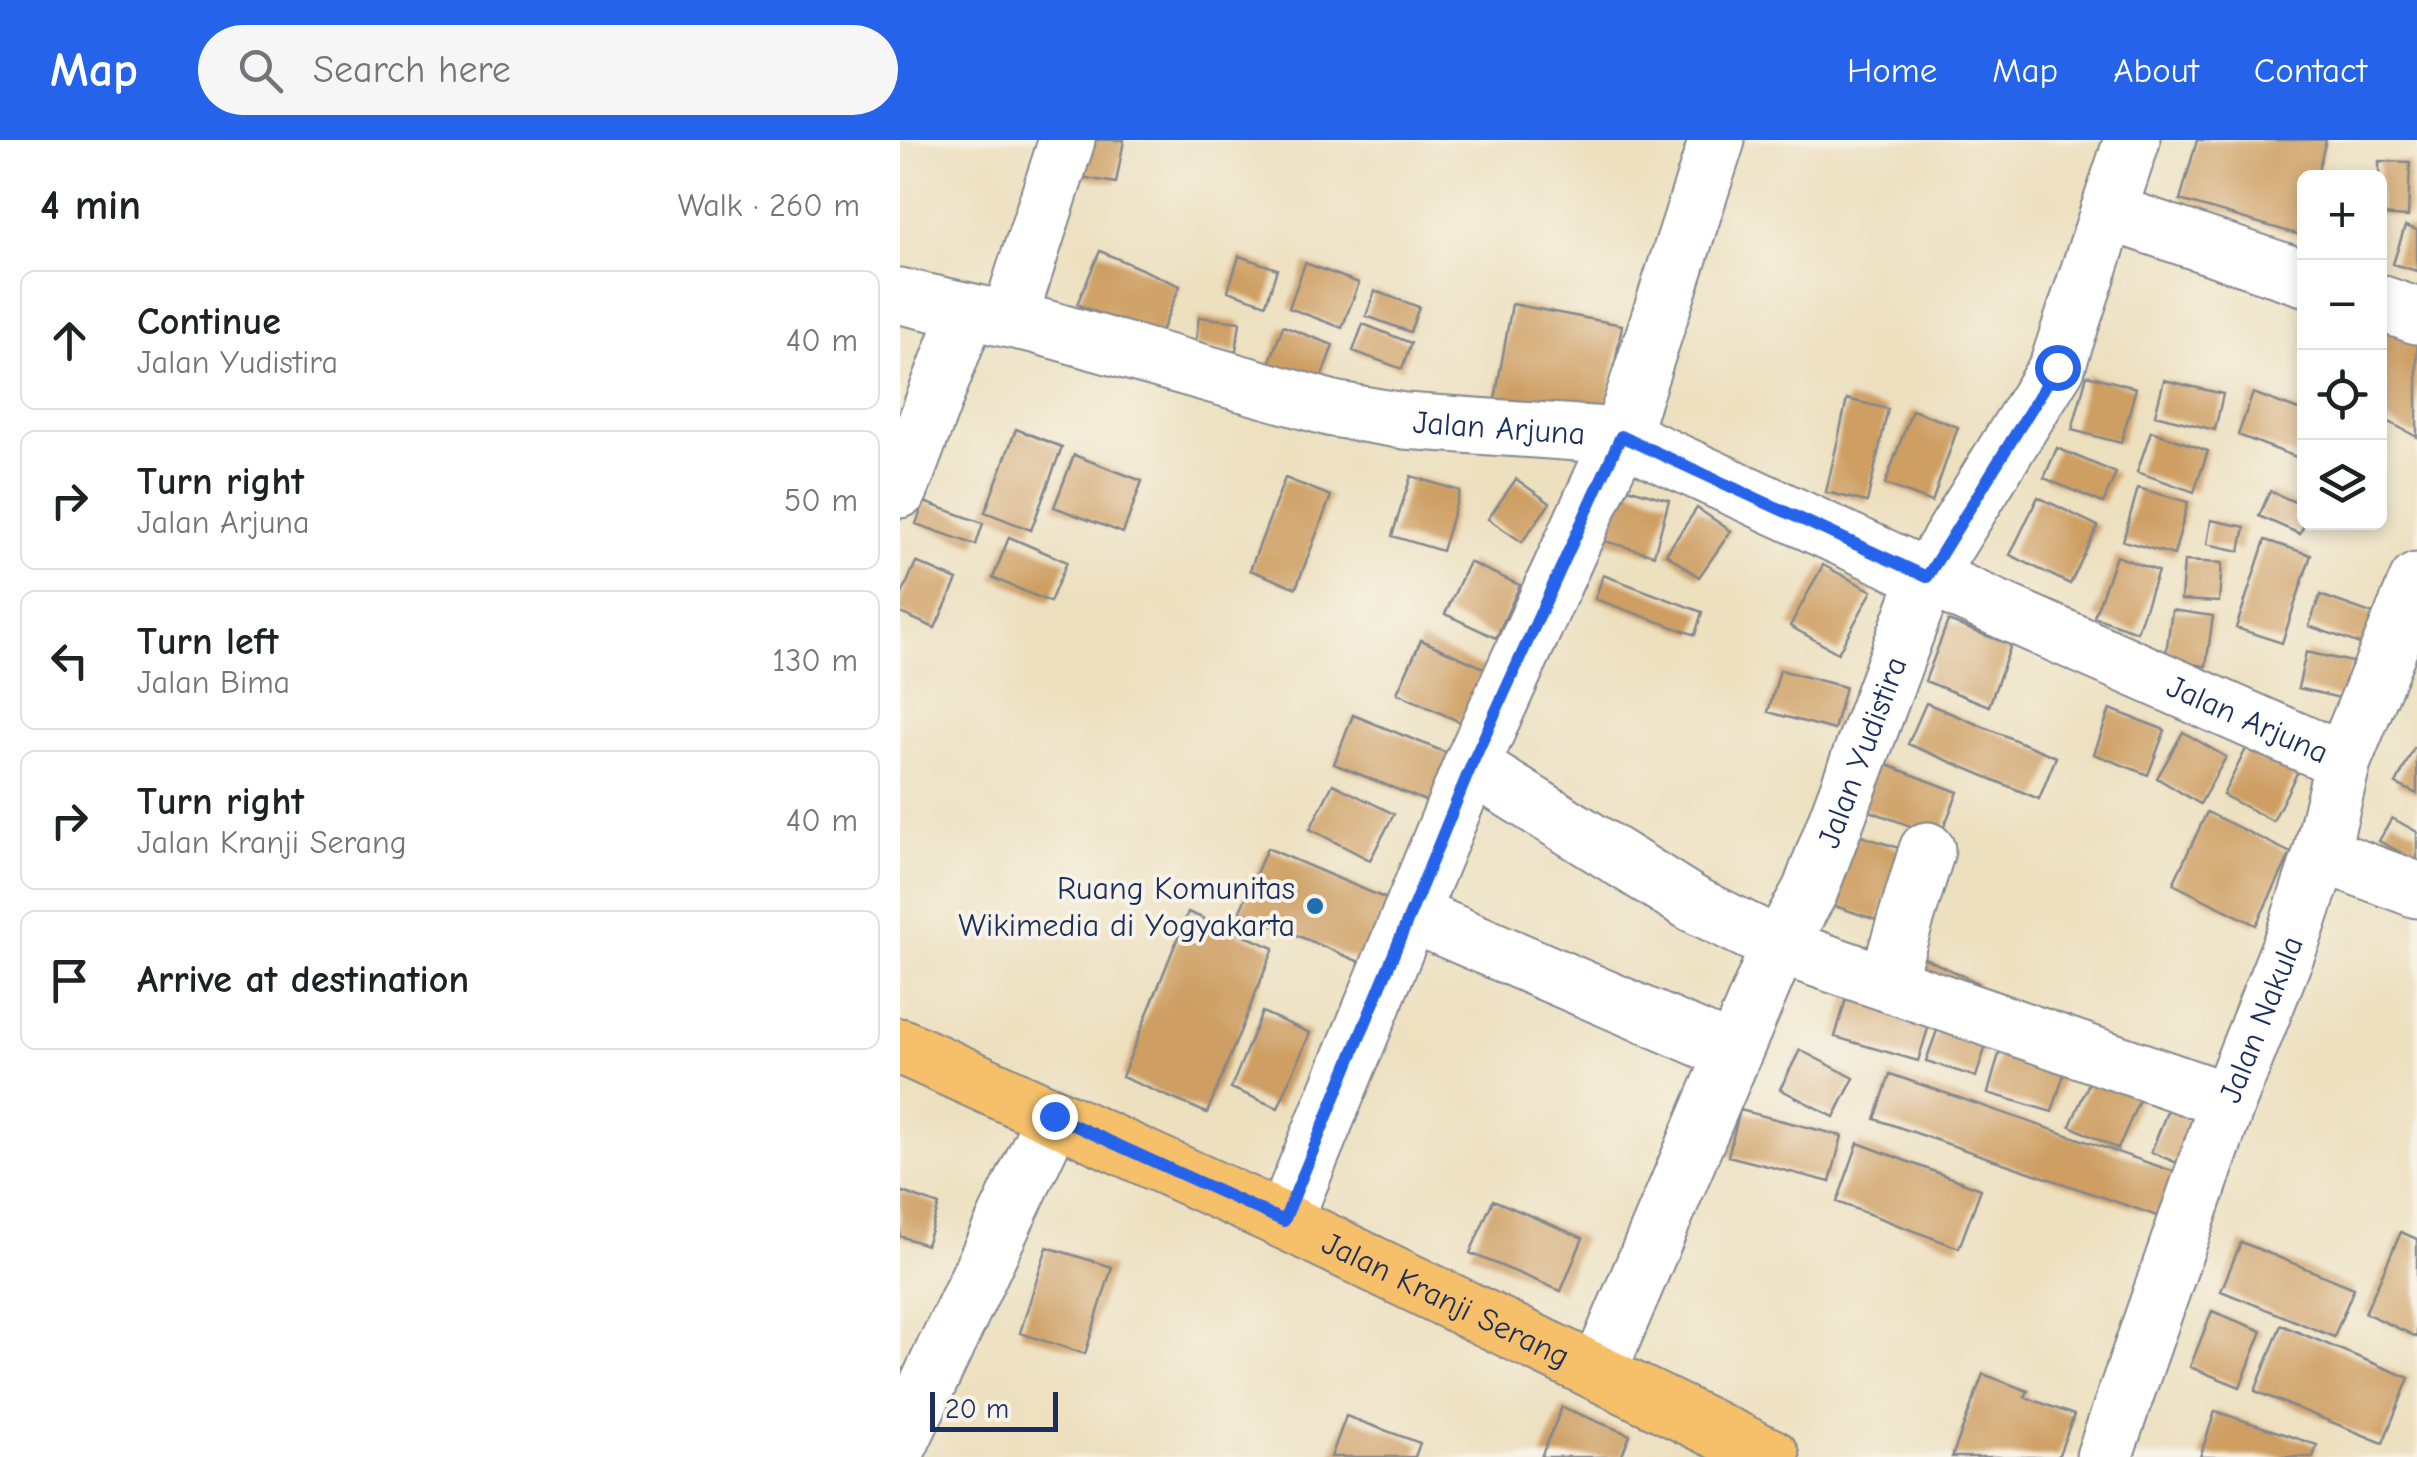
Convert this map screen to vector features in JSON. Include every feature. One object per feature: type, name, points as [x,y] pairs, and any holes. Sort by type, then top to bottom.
[{"type":"main road","name":"Jalan Kranji Serang","points":[[900,1046],[1284,1221],[1761,1455]]},
{"type":"street","points":[[900,490],[988,316],[1067,140]]},
{"type":"street","points":[[1284,1221],[1471,766],[1621,436],[1717,140]]},
{"type":"street","name":"Jalan Yudistira","points":[[1598,1373],[1779,946],[1810,891],[1927,577],[2057,367],[2132,140]]},
{"type":"street","points":[[2108,212],[2297,276]]},
{"type":"street","name":"Jalan Arjuna","points":[[900,296],[1333,409],[1404,421],[1621,436],[1927,577],[2344,761]]},
{"type":"street","points":[[2387,305],[2417,316]]},
{"type":"street","name":"Jalan Nakula","points":[[2104,1457],[2228,1101],[2294,936],[2321,854],[2344,761],[2417,581]]},
{"type":"street","points":[[1471,766],[1693,904],[1779,946],[2228,1101]]},
{"type":"street","points":[[1887,981],[1928,850]]},
{"type":"street","points":[[2321,854],[2417,890]]},
{"type":"street","points":[[1410,914],[1733,1053]]},
{"type":"street","points":[[900,1444],[1054,1116]]},
{"type":"building","points":[[1082,140],[1124,140],[1116,183],[1075,176]]},
{"type":"building","points":[[2197,140],[2326,140],[2318,170],[2297,170],[2297,234],[2180,200]]},
{"type":"building","points":[[2379,161],[2410,162],[2408,217],[2387,216],[2387,170],[2379,170]]},
{"type":"building","points":[[2405,226],[2417,230],[2417,271],[2393,264]]},
{"type":"building","points":[[1100,251],[1180,286],[1158,339],[1077,304]]},
{"type":"building","points":[[1239,256],[1277,269],[1266,304],[1228,291]]},
{"type":"building","points":[[1305,263],[1359,283],[1342,328],[1289,308]]},
{"type":"building","points":[[1375,291],[1419,307],[1410,332],[1366,316]]},
{"type":"building","points":[[1512,304],[1622,325],[1604,426],[1494,405]]},
{"type":"building","points":[[1199,317],[1240,322],[1236,352],[1195,346]]},
{"type":"building","points":[[2387,320],[2417,335],[2417,437],[2387,421]]},
{"type":"building","points":[[1363,324],[1411,343],[1402,369],[1353,351]]},
{"type":"building","points":[[1283,326],[1333,345],[1313,401],[1262,382]]},
{"type":"building","points":[[2087,375],[2136,388],[2121,443],[2072,430]]},
{"type":"building","points":[[2164,380],[2223,394],[2215,430],[2155,415]]},
{"type":"building","points":[[2253,393],[2297,409],[2297,457],[2238,435]]},
{"type":"building","points":[[1847,399],[1888,409],[1867,502],[1826,492]]},
{"type":"building","points":[[1912,410],[1958,427],[1932,502],[1885,484]]},
{"type":"building","points":[[1016,429],[1062,447],[1031,530],[985,512]]},
{"type":"building","points":[[2151,431],[2208,451],[2194,492],[2137,472]]},
{"type":"building","points":[[2057,448],[2116,473],[2103,503],[2044,478]]},
{"type":"building","points":[[1074,455],[1142,481],[1123,533],[1054,507]]},
{"type":"building","points":[[1411,476],[1460,491],[1442,551],[1392,536]]},
{"type":"building","points":[[1285,478],[1331,496],[1296,588],[1250,570]]},
{"type":"building","points":[[1516,479],[1550,503],[1522,542],[1488,519]]},
{"type":"building","points":[[1617,485],[1669,500],[1654,555],[1601,540]]},
{"type":"building","points":[[2138,488],[2188,502],[2174,555],[2123,541]]},
{"type":"building","points":[[2270,491],[2297,503],[2297,530],[2302,530],[2300,534],[2259,516]]},
{"type":"building","points":[[2038,497],[2098,526],[2070,584],[2010,555]]},
{"type":"building","points":[[924,502],[983,523],[976,545],[916,524]]},
{"type":"building","points":[[1697,508],[1731,531],[1699,577],[1666,554]]},
{"type":"building","points":[[2211,520],[2245,527],[2240,551],[2207,544]]},
{"type":"building","points":[[1009,537],[1067,562],[1050,602],[993,578]]},
{"type":"building","points":[[2265,540],[2311,555],[2282,643],[2236,628]]},
{"type":"building","points":[[2116,556],[2158,571],[2137,632],[2094,617]]},
{"type":"building","points":[[2184,561],[2222,563],[2219,602],[2181,600]]},
{"type":"building","points":[[916,562],[957,580],[935,628],[900,613],[900,599]]},
{"type":"building","points":[[1469,562],[1520,585],[1496,638],[1445,614]]},
{"type":"building","points":[[1823,565],[1872,591],[1838,653],[1790,626]]},
{"type":"building","points":[[1603,575],[1702,612],[1695,635],[1595,599]]},
{"type":"building","points":[[2320,595],[2385,618],[2374,649],[2309,626]]},
{"type":"building","points":[[2172,610],[2213,616],[2206,666],[2165,660]]},
{"type":"building","points":[[1948,621],[2011,645],[1989,706],[1925,681]]},
{"type":"building","points":[[1421,640],[1486,669],[1462,723],[1397,693]]},
{"type":"building","points":[[2306,652],[2352,662],[2344,699],[2298,688]]},
{"type":"building","points":[[1780,670],[1845,687],[1834,730],[1768,712]]},
{"type":"building","points":[[1926,703],[2056,757],[2039,799],[1908,744]]},
{"type":"building","points":[[2110,709],[2165,730],[2148,775],[2094,754]]},
{"type":"building","points":[[1353,715],[1457,757],[1438,806],[1334,764]]},
{"type":"building","points":[[2183,732],[2226,757],[2200,804],[2157,778]]},
{"type":"building","points":[[2250,741],[2300,767],[2273,821],[2223,795]]},
{"type":"building","points":[[2414,748],[2417,749],[2417,794],[2396,784]]},
{"type":"building","points":[[1869,758],[1958,792],[1940,837],[1851,804]]},
{"type":"building","points":[[1333,784],[1394,814],[1370,860],[1310,829]]},
{"type":"building","points":[[2207,812],[2291,853],[2256,925],[2173,884]]},
{"type":"building","points":[[2392,818],[2417,832],[2417,861],[2379,841]]},
{"type":"building","points":[[1839,829],[1902,849],[1879,921],[1817,900]]},
{"type":"building","name":"Ruang Komunitas Wikimedia di Yogyakarta","points":[[1267,848],[1389,900],[1362,963],[1240,911]]},
{"type":"building","points":[[1188,912],[1274,948],[1207,1113],[1122,1077]]},
{"type":"building","points":[[1905,949],[1978,983],[1969,1005],[1898,975]]},
{"type":"building","points":[[1850,985],[1934,1009],[1918,1061],[1835,1037]]},
{"type":"building","points":[[1262,1012],[1310,1033],[1278,1108],[1231,1088]]},
{"type":"building","points":[[1940,1022],[1988,1039],[1976,1077],[1926,1061]]},
{"type":"building","points":[[2002,1043],[2067,1064],[2052,1112],[1988,1093]]},
{"type":"building","points":[[1800,1050],[1854,1078],[1834,1117],[1780,1089]]},
{"type":"building","points":[[2095,1069],[2143,1091],[2118,1149],[2070,1126]]},
{"type":"building","points":[[1890,1074],[2181,1174],[2166,1219],[1875,1119]]},
{"type":"building","points":[[2168,1109],[2214,1127],[2196,1171],[2151,1152]]},
{"type":"building","points":[[1740,1110],[1842,1136],[1830,1182],[1728,1156]]},
{"type":"building","points":[[1858,1143],[1981,1189],[1959,1248],[1837,1202]]},
{"type":"building","points":[[900,1191],[939,1205],[926,1245],[900,1236]]},
{"type":"building","points":[[1493,1200],[1583,1238],[1561,1291],[1470,1253]]},
{"type":"building","points":[[2401,1232],[2417,1239],[2417,1337],[2365,1313]]},
{"type":"building","points":[[2241,1242],[2354,1288],[2334,1337],[2221,1291]]},
{"type":"building","points":[[1047,1247],[1112,1267],[1085,1354],[1020,1333]]},
{"type":"building","points":[[2212,1311],[2262,1331],[2240,1387],[2190,1367]]},
{"type":"building","points":[[2281,1325],[2409,1378],[2383,1443],[2255,1391]]},
{"type":"building","points":[[1983,1374],[2028,1391],[2025,1397],[2074,1415],[2058,1457],[1952,1457]]},
{"type":"building","points":[[1562,1407],[1630,1435],[1621,1457],[1541,1457]]},
{"type":"building","points":[[2215,1411],[2317,1445],[2313,1457],[2200,1457]]},
{"type":"building","points":[[1346,1416],[1420,1443],[1415,1457],[1331,1457]]},
{"type":"place","name":"Ruang Komunitas Wikimedia di Yogyakarta","points":[[1315,906]]},
{"type":"route","points":[[1054,1116],[1284,1221],[1471,766],[1621,436],[1927,577],[2057,367]]}]
